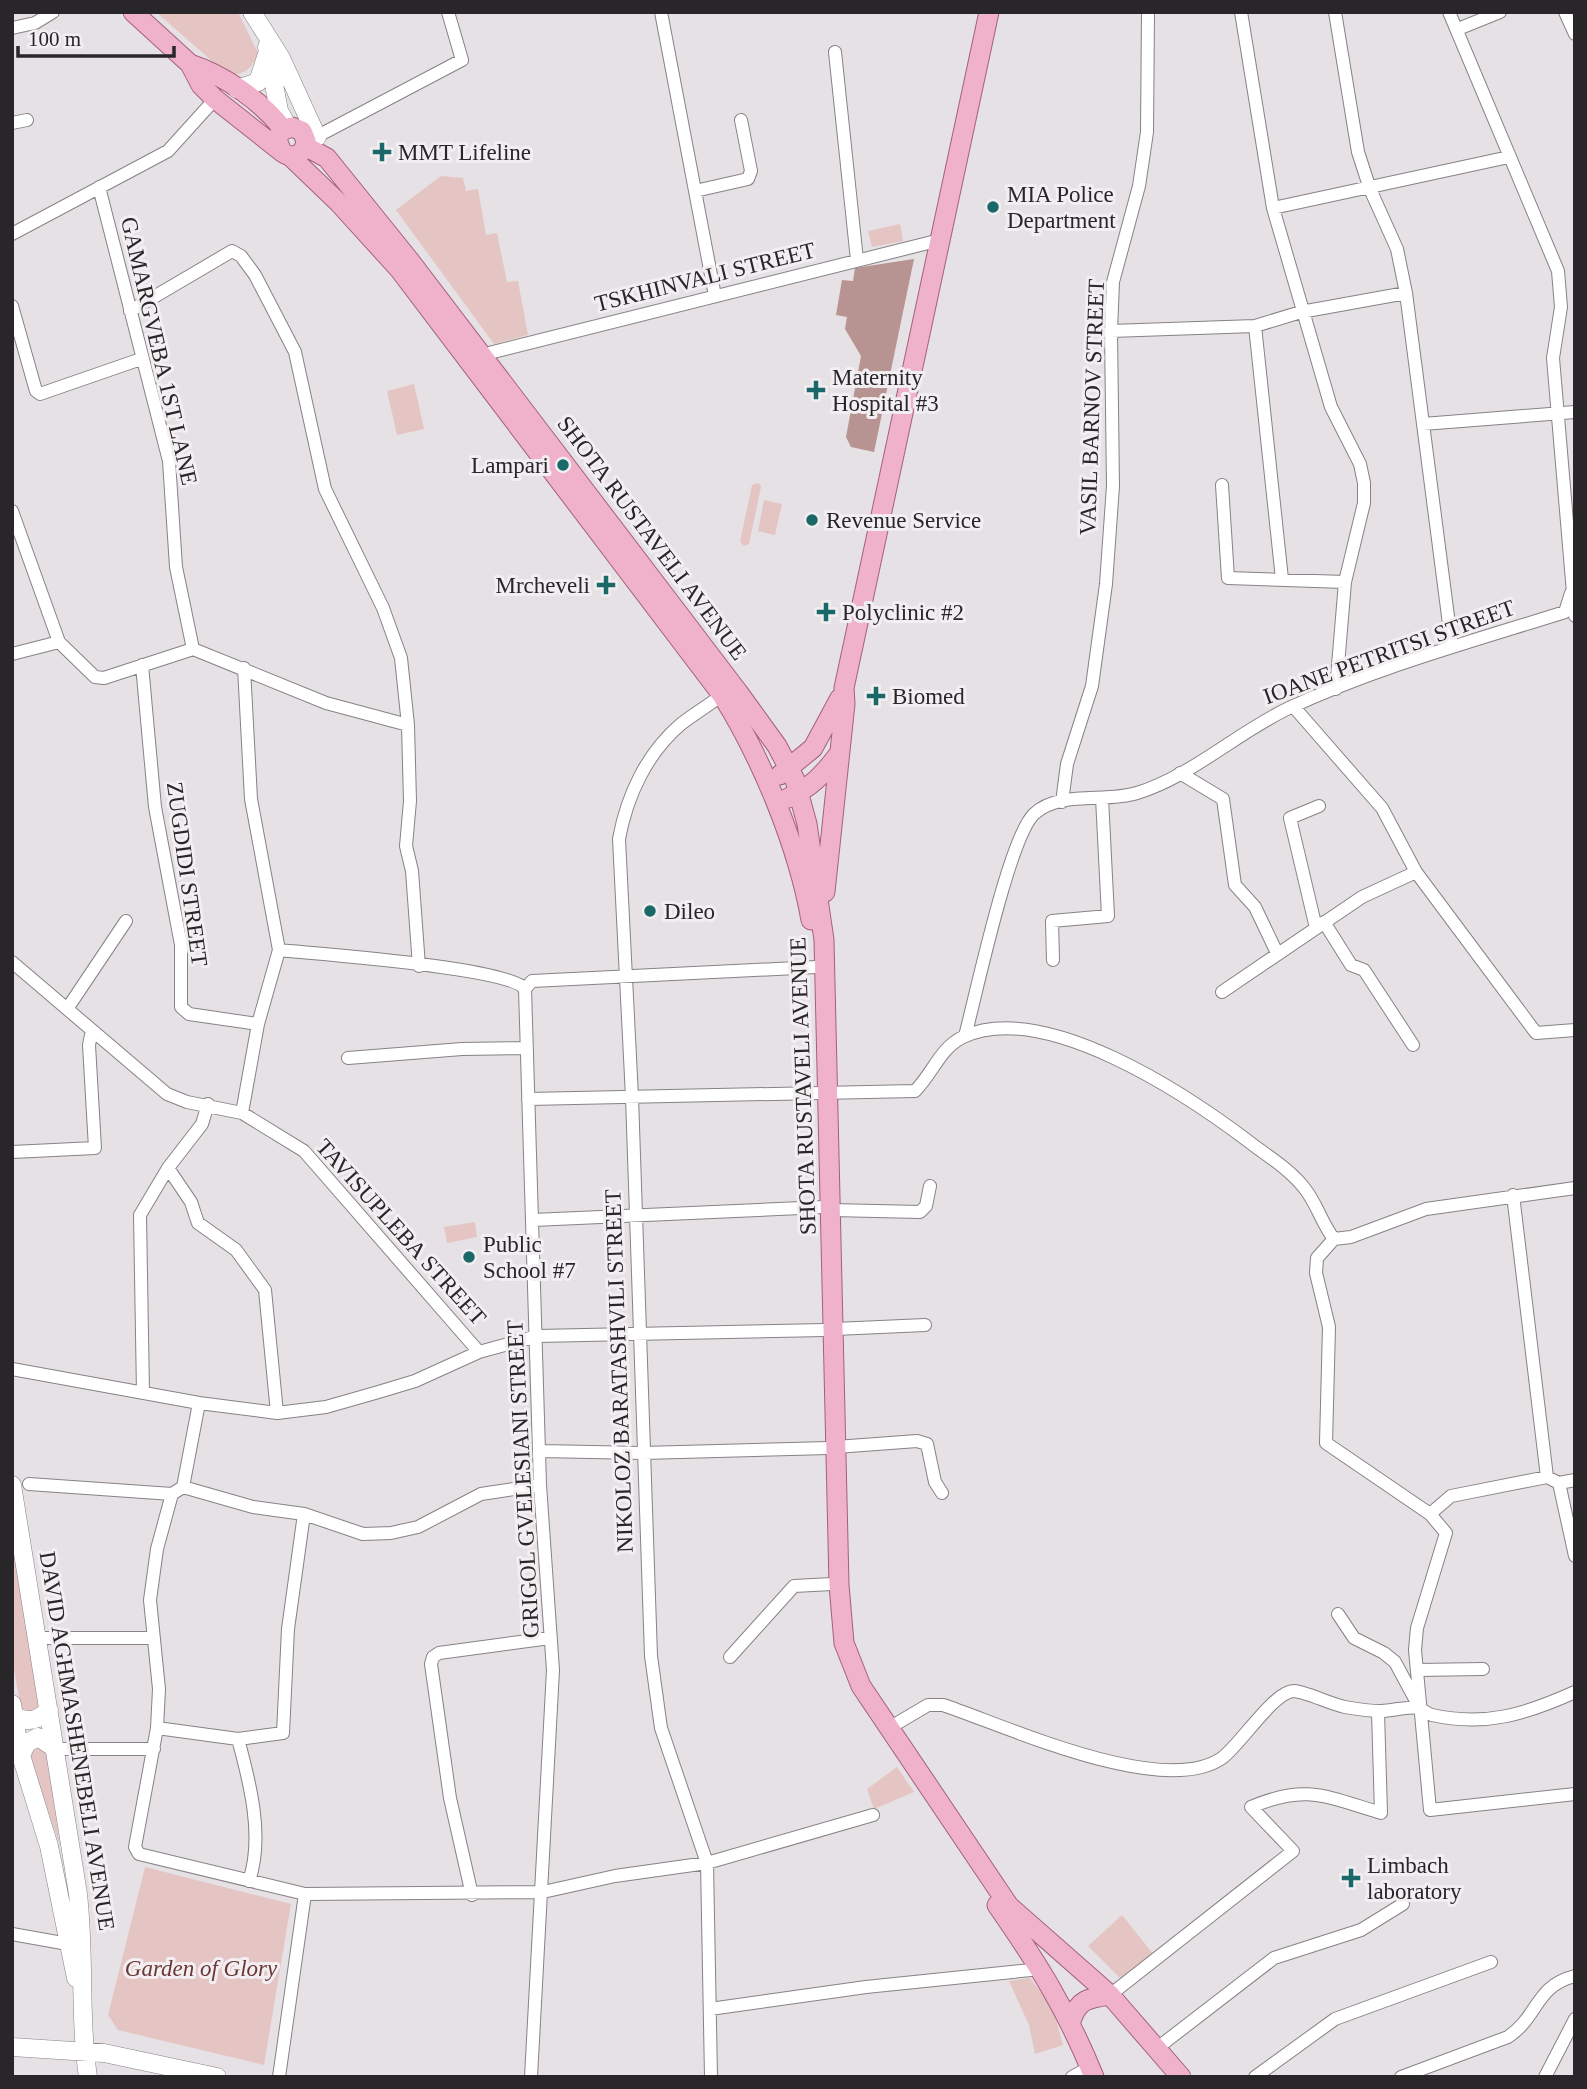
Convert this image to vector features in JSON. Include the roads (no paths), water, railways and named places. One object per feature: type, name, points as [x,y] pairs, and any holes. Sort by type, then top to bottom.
[{"type":"main road","points":[[134,12],[190,64],[201,85],[215,99],[297,141]]},
{"type":"main road","points":[[252,12],[281,58],[304,110],[297,141]]},
{"type":"main road","points":[[839,754],[822,776],[799,793],[786,799],[771,793],[775,779],[821,738],[844,688],[989,12]]},
{"type":"main road","points":[[263,32],[279,111],[297,141]]},
{"type":"main road","points":[[237,89],[258,82],[264,71],[267,50]]},
{"type":"main road","points":[[190,64],[213,71],[272,116],[297,141]]},
{"type":"main road","name":"SHOTA RUSTAVELI AVENUE","points":[[297,141],[327,158],[638,557],[757,718],[790,768],[799,793],[822,914],[833,1447],[839,1596],[844,1643],[861,1686],[1009,1906],[1110,1995],[1181,2077]]},
{"type":"main road","name":"SHOTA RUSTAVELI AVENUE","points":[[297,141],[339,203],[399,269],[722,695],[771,793],[808,906],[816,968],[824,1093]]},
{"type":"main road","points":[[822,914],[845,704],[844,688]]},
{"type":"main road","name":"SHOTA RUSTAVELI AVENUE","points":[[833,1447],[832,1584],[836,1634],[854,1685],[997,1906],[1041,1969],[1071,2021],[1092,2072]]},
{"type":"main road","name":"DAVID AGHMASHENEBELI AVENUE","points":[[20,1485],[38,1638],[84,1944],[82,2005],[88,2077]]},
{"type":"main road","points":[[13,1710],[31,1721],[39,1719],[49,1710]]},
{"type":"main road","name":"DAVID AGHMASHENEBELI AVENUE","points":[[13,1710],[21,1755],[49,1846],[82,2005]]},
{"type":"main road","points":[[21,1755],[27,1743],[38,1737],[56,1749]]},
{"type":"main road","points":[[1071,2021],[1075,2007],[1085,1998],[1110,1995]]},
{"type":"main road","points":[[12,2047],[85,2051],[217,2077]]},
{"type":"street","points":[[12,28],[35,23],[53,12]]},
{"type":"street","points":[[297,141],[463,60],[448,12]]},
{"type":"street","points":[[661,12],[715,296]]},
{"type":"street","name":"VASIL BARNOV STREET","points":[[1062,802],[1067,764],[1092,686],[1106,584],[1113,486],[1113,282],[1139,186],[1147,132],[1148,12]]},
{"type":"street","points":[[1241,12],[1273,208],[1301,312],[1331,407],[1360,464],[1364,483],[1364,503],[1345,582],[1336,689]]},
{"type":"street","points":[[1335,12],[1358,152],[1370,189],[1397,249],[1406,293],[1452,647]]},
{"type":"street","points":[[1449,12],[1509,157],[1544,232],[1558,271],[1561,307],[1553,358],[1560,411],[1573,592],[1570,614],[1575,622]]},
{"type":"street","points":[[1458,29],[1500,12]]},
{"type":"street","points":[[1564,12],[1575,34]]},
{"type":"street","points":[[835,52],[857,260]]},
{"type":"street","points":[[12,234],[168,151],[215,99]]},
{"type":"street","points":[[12,123],[27,120]]},
{"type":"street","points":[[695,191],[748,179],[751,171],[741,120]]},
{"type":"street","points":[[1273,208],[1509,157]]},
{"type":"street","name":"GAMARGVEBA 1ST LANE","points":[[99,187],[169,461],[176,567],[193,649]]},
{"type":"street","name":"TSKHINVALI STREET","points":[[481,355],[940,240]]},
{"type":"street","points":[[130,312],[232,251],[241,256],[255,275],[295,352],[325,489],[383,608],[401,658],[408,725],[410,800],[406,846],[412,871],[419,966]]},
{"type":"street","points":[[1111,331],[1255,326],[1301,312],[1406,293]]},
{"type":"street","points":[[12,306],[36,391],[40,394],[141,359]]},
{"type":"street","points":[[1255,326],[1282,579]]},
{"type":"street","points":[[1423,424],[1560,411],[1575,412]]},
{"type":"street","points":[[1222,485],[1228,578],[1345,582]]},
{"type":"street","points":[[12,511],[23,549],[59,642],[100,678],[193,649],[326,704],[408,725]]},
{"type":"street","name":"IOANE PETRITSI STREET","points":[[965,1036],[998,908],[1024,828],[1035,814],[1062,802],[1136,793],[1180,773],[1254,725],[1293,706],[1452,647],[1570,614]]},
{"type":"street","points":[[12,654],[59,642]]},
{"type":"street","name":"ZUGDIDI STREET","points":[[142,665],[155,807],[181,945],[181,1007],[188,1014],[258,1024]]},
{"type":"street","points":[[243,1113],[258,1024],[279,950],[251,799],[244,668]]},
{"type":"street","name":"NIKOLOZ BARATASHVILI STREET","points":[[710,2077],[707,1863],[656,1706],[650,1643],[632,1097],[619,839],[623,814],[652,755],[681,724],[722,695]]},
{"type":"street","points":[[1293,706],[1382,808],[1416,872],[1536,1033],[1575,1030]]},
{"type":"street","points":[[1180,773],[1223,799],[1235,885],[1255,907],[1277,953]]},
{"type":"street","points":[[1053,960],[1052,921],[1108,916],[1102,798]]},
{"type":"street","points":[[1319,806],[1290,818],[1320,925],[1351,965],[1364,970],[1413,1045]]},
{"type":"street","points":[[1222,992],[1362,897],[1416,872]]},
{"type":"street","points":[[67,1009],[126,921]]},
{"type":"street","points":[[279,950],[502,977],[520,982],[525,989],[532,981],[816,968]]},
{"type":"street","name":"TAVISUPLEBA STREET","points":[[12,962],[167,1094],[187,1102],[243,1113],[304,1151],[479,1352]]},
{"type":"street","name":"GRIGOL GVELESIANI STREET","points":[[525,989],[540,1485],[552,1704],[531,2077]]},
{"type":"street","points":[[528,1099],[915,1091],[931,1075],[944,1048],[965,1036],[1004,1028],[1036,1030],[1116,1059],[1201,1106],[1275,1161],[1305,1189],[1324,1226],[1334,1239]]},
{"type":"street","points":[[12,1152],[95,1148],[89,1045],[92,1030]]},
{"type":"street","points":[[348,1059],[462,1049],[527,1048]]},
{"type":"street","points":[[143,1393],[140,1215],[168,1168],[202,1124],[208,1104]]},
{"type":"street","points":[[168,1168],[191,1202],[198,1223],[236,1250],[265,1290],[276,1413]]},
{"type":"street","points":[[533,1220],[827,1209],[920,1212],[926,1206],[930,1186]]},
{"type":"street","points":[[1575,1188],[1426,1209],[1351,1237],[1334,1239],[1317,1258],[1316,1273],[1329,1327],[1326,1443],[1430,1514],[1446,1533],[1417,1628],[1415,1650],[1430,1810],[1575,1794]]},
{"type":"street","points":[[1513,1195],[1547,1477]]},
{"type":"street","points":[[12,1369],[199,1404],[276,1413],[326,1407],[375,1393],[415,1381],[479,1352],[537,1336],[925,1325]]},
{"type":"street","points":[[199,1404],[178,1490],[157,1549],[150,1600],[159,1689],[157,1728],[136,1851],[305,1894],[472,1895],[543,1892],[615,1876],[707,1863],[873,1815]]},
{"type":"street","points":[[540,1451],[643,1453],[833,1447],[917,1441],[927,1444],[935,1482],[942,1493]]},
{"type":"street","points":[[1430,1514],[1451,1496],[1547,1477],[1559,1483],[1575,1480]]},
{"type":"street","points":[[1559,1483],[1575,1556]]},
{"type":"street","points":[[20,1485],[178,1490],[253,1507],[304,1514],[363,1534],[391,1533],[418,1527],[481,1494],[540,1485]]},
{"type":"street","points":[[157,1728],[238,1739],[281,1734],[288,1629],[304,1514]]},
{"type":"street","points":[[730,1657],[794,1586],[832,1584]]},
{"type":"street","points":[[1338,1614],[1354,1639],[1384,1653],[1395,1662],[1419,1708],[1430,1714],[1494,1720],[1515,1716],[1575,1692]]},
{"type":"street","points":[[38,1638],[152,1638]]},
{"type":"street","points":[[472,1895],[450,1798],[433,1657],[439,1653],[550,1638]]},
{"type":"street","points":[[1418,1670],[1483,1669]]},
{"type":"street","points":[[889,1728],[928,1705],[943,1705],[1054,1746],[1170,1772],[1209,1764],[1221,1758],[1246,1736],[1280,1695],[1295,1691],[1345,1707],[1378,1712],[1419,1708]]},
{"type":"street","points":[[1110,1995],[1293,1851],[1251,1808],[1279,1795],[1315,1793],[1380,1813],[1378,1712]]},
{"type":"street","points":[[238,1739],[247,1771],[254,1823],[254,1867],[249,1881]]},
{"type":"street","points":[[56,1749],[154,1749]]},
{"type":"street","points":[[279,2077],[305,1894]]},
{"type":"street","points":[[1156,2049],[1274,1958],[1361,1930],[1403,1904]]},
{"type":"street","points":[[12,1934],[68,1944]]},
{"type":"street","points":[[1255,2077],[1335,2019],[1491,1962]]},
{"type":"street","points":[[710,2009],[866,1987],[1041,1969]]},
{"type":"street","points":[[1401,2077],[1508,2037],[1524,2027],[1552,1983],[1575,1976]]},
{"type":"street","points":[[1545,2077],[1575,2019]]},
{"type":"street","points":[[1072,2077],[1092,2072]]},
{"type":"place","name":"MMT Lifeline","points":[[382,152]]},
{"type":"place","name":"MIA Police Department","points":[[993,207]]},
{"type":"place","name":"Maternity Hospital #3","points":[[816,390]]},
{"type":"place","name":"Lampari","points":[[563,465]]},
{"type":"place","name":"Revenue Service","points":[[812,520]]},
{"type":"place","name":"Mrcheveli","points":[[606,585]]},
{"type":"place","name":"Polyclinic #2","points":[[826,612]]},
{"type":"place","name":"Biomed","points":[[876,696]]},
{"type":"place","name":"Dileo","points":[[650,911]]},
{"type":"place","name":"Public School #7","points":[[469,1257]]},
{"type":"place","name":"Limbach laboratory","points":[[1351,1878]]},
{"type":"park label","name":"Garden of Glory","points":[[201,1968]]}]
